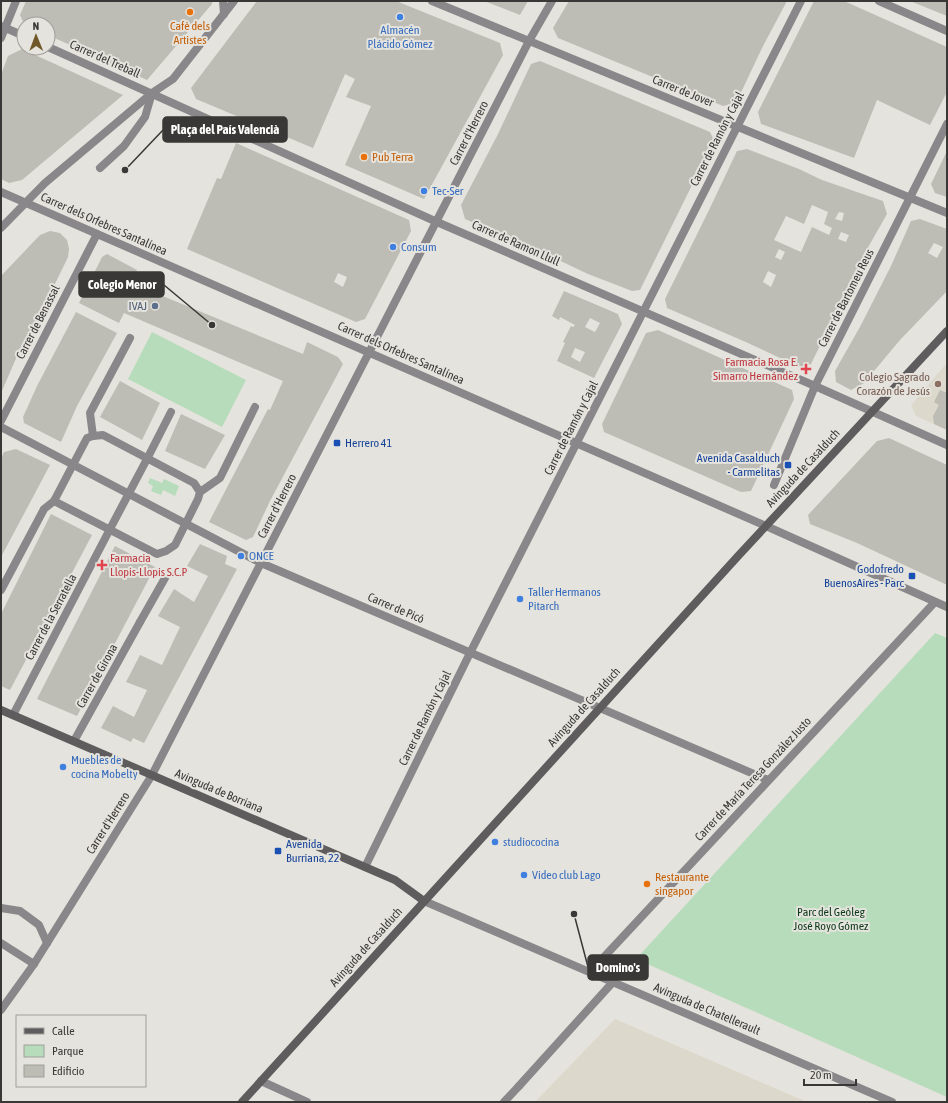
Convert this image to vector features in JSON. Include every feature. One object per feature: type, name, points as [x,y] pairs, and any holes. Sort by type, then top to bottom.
[{"type":"main road","name":"Avinguda de Casalduch","points":[[242,1102],[599,708],[947,331]]},
{"type":"main road","name":"Avinguda de Borriana","points":[[1,710],[395,880],[424,901]]},
{"type":"street","points":[[1,38],[3,27],[16,1]]},
{"type":"street","points":[[223,1],[224,14]]},
{"type":"street","points":[[1,228],[45,183],[152,93],[173,79],[234,1]]},
{"type":"street","name":"Carrer de Jover","points":[[432,1],[947,213]]},
{"type":"street","name":"Carrer d'Herrero","points":[[1,1010],[34,964],[152,775],[436,222],[552,1]]},
{"type":"street","name":"Carrer de Ramón y Cajal","points":[[365,867],[470,653],[801,1]]},
{"type":"street","points":[[879,1],[947,31]]},
{"type":"street","points":[[3,27],[16,33]]},
{"type":"street","name":"Carrer del Treball","points":[[56,51],[152,93]]},
{"type":"street","points":[[100,168],[124,146],[144,117],[152,93]]},
{"type":"street","name":"Carrer de Ramon Llull","points":[[152,93],[436,222],[815,386],[947,445]]},
{"type":"street","name":"Carrer de Bartomeu Reus","points":[[774,485],[815,386],[947,124]]},
{"type":"street","name":"Carrer dels Orfebres Santalínea","points":[[1,192],[370,352],[947,607]]},
{"type":"street","name":"Carrer de Benassal","points":[[1,421],[97,234]]},
{"type":"street","points":[[93,436],[90,413],[130,338]]},
{"type":"street","points":[[54,500],[157,554],[166,551],[175,545],[200,492],[220,478],[255,407]]},
{"type":"street","name":"Carrer de la Serratella","points":[[13,715],[171,412]]},
{"type":"street","name":"Carrer de Picó","points":[[1,426],[261,564],[768,780]]},
{"type":"street","points":[[1,590],[44,509],[54,500],[87,438],[93,436],[103,436],[194,483],[200,492]]},
{"type":"street","name":"Carrer de Girona","points":[[74,741],[165,578]]},
{"type":"street","name":"Carrer de María Teresa González Justo","points":[[590,972],[935,602]]},
{"type":"street","name":"Avinguda de Chatellerault","points":[[424,901],[892,1102]]},
{"type":"street","points":[[1,908],[20,911],[39,925],[47,943]]},
{"type":"street","points":[[1,943],[34,964]]},
{"type":"street","points":[[504,1102],[613,982]]},
{"type":"street","points":[[261,1081],[307,1102]]},
{"type":"shaded area","name":"Colegio Sagrado Corazón de Jesús","points":[[947,363],[947,430],[916,416],[911,405]]},
{"type":"shaded area","points":[[615,1019],[807,1102],[535,1102]]},
{"type":"green space","points":[[152,332],[246,380],[222,427],[128,379]]},
{"type":"green space","points":[[150,478],[162,483],[164,479],[179,486],[175,496],[163,490],[161,495],[151,491],[153,486],[148,483]]},
{"type":"green space","name":"Parc del Geòleg José Royo Gómez","points":[[935,633],[947,638],[947,1097],[636,959]]},
{"type":"building","points":[[26,1],[212,1],[212,4],[147,80],[56,39],[56,16],[20,15]]},
{"type":"building","points":[[257,1],[396,1],[500,43],[503,55],[424,199],[345,165],[371,106],[346,97],[355,79],[345,74],[313,148],[196,99],[191,88]]},
{"type":"building","points":[[484,1],[528,1],[520,15]]},
{"type":"building","points":[[569,1],[787,1],[763,46],[736,103],[723,106],[558,38],[553,28]]},
{"type":"building","points":[[814,1],[844,1],[947,47],[947,92],[930,125],[877,100],[854,158],[761,124],[758,112]]},
{"type":"building","points":[[910,1],[947,1],[947,16]]},
{"type":"building","points":[[16,52],[16,56],[37,56],[123,95],[22,180],[9,183],[1,179],[1,75],[8,56]]},
{"type":"building","points":[[540,61],[710,132],[715,142],[640,290],[632,291],[588,274],[465,219],[461,205],[497,136],[531,64]]},
{"type":"building","points":[[236,143],[409,220],[411,231],[365,319],[356,322],[187,249],[217,178],[221,179]],"holes":[[[338,273],[347,277],[343,287],[334,282]]]},
{"type":"building","points":[[747,149],[799,169],[822,180],[883,201],[887,214],[866,251],[844,300],[811,364],[799,367],[667,308],[665,299],[737,151]],"holes":[[[812,205],[828,212],[824,224],[832,228],[829,235],[812,227],[801,252],[774,240],[786,216],[804,224]],[[839,212],[844,213],[842,221],[835,219]],[[841,232],[849,235],[846,242],[838,239]],[[779,249],[785,252],[781,260],[775,257]],[[768,271],[776,275],[771,287],[763,282]]]},
{"type":"building","points":[[947,151],[947,197],[935,193],[931,184]]},
{"type":"building","points":[[920,219],[947,229],[947,291],[900,340],[864,383],[851,390],[836,382],[835,371],[861,325],[891,266],[911,221]],"holes":[[[934,243],[943,247],[937,258],[928,253]]]},
{"type":"building","points":[[50,231],[60,233],[67,240],[69,249],[68,257],[39,317],[21,347],[1,393],[1,276],[40,235]]},
{"type":"building","points":[[107,254],[137,270],[133,278],[138,281],[136,285],[303,354],[307,342],[338,357],[343,364],[270,501],[253,537],[246,540],[209,522],[268,409],[270,410],[283,381],[124,313],[119,323],[79,303],[102,257]]},
{"type":"building","points":[[564,291],[618,314],[622,324],[594,378],[557,361],[565,343],[563,342],[571,326],[573,327],[575,325],[560,317],[559,320],[552,316]],"holes":[[[590,318],[600,323],[595,332],[585,327]],[[575,348],[585,352],[580,362],[571,357]]]},
{"type":"building","points":[[76,312],[117,333],[77,406],[61,442],[24,423],[23,417],[37,386]]},
{"type":"building","points":[[658,330],[792,390],[794,399],[751,491],[741,492],[604,432],[602,424],[646,333]]},
{"type":"building","points":[[120,381],[160,403],[142,440],[100,417]]},
{"type":"building","points":[[940,390],[947,393],[947,430],[934,424],[933,416],[939,405],[934,402]]},
{"type":"building","points":[[181,414],[225,435],[205,469],[165,451]]},
{"type":"building","points":[[889,438],[947,465],[947,585],[857,543],[810,524],[808,515],[877,441]]},
{"type":"building","points":[[16,449],[50,465],[1,557],[1,459],[4,452]]},
{"type":"building","points":[[51,514],[92,535],[10,690],[1,686],[1,614]]},
{"type":"building","points":[[200,544],[227,556],[225,564],[237,569],[144,743],[133,738],[131,742],[101,728],[113,706],[134,717],[147,690],[126,682],[140,655],[162,665],[180,627],[158,616],[174,589],[194,602],[208,576],[187,566]]},
{"type":"building","points":[[115,546],[155,567],[77,716],[37,699]]},
{"type":"place","name":"Cafè dels Artistes","points":[[190,12]]},
{"type":"place","name":"Almacén Plácido Gómez","points":[[400,17]]},
{"type":"place","name":"Pub Terra","points":[[364,157]]},
{"type":"place","name":"Plaça del País Valencià","points":[[125,170]]},
{"type":"place","name":"Tec-Ser","points":[[424,191]]},
{"type":"place","name":"Consum","points":[[393,247]]},
{"type":"place","name":"IVAJ","points":[[155,306]]},
{"type":"place","name":"Colegio Menor","points":[[212,325]]},
{"type":"place","name":"Farmacia Rosa E. Simarro Hernández","points":[[806,369]]},
{"type":"place","name":"Colegio Sagrado Corazón de Jesús","points":[[938,384]]},
{"type":"place","name":"Herrero 41","points":[[337,443]]},
{"type":"place","name":"Avenida Casalduch - Carmelitas","points":[[788,465]]},
{"type":"place","name":"ONCE","points":[[241,556]]},
{"type":"place","name":"Farmacia Llopis-Llopis S.C.P","points":[[102,565]]},
{"type":"place","name":"Godofredo BuenosAires - Parc","points":[[912,576]]},
{"type":"place","name":"Taller Hermanos Pitarch","points":[[520,599]]},
{"type":"place","name":"Muebles de cocina Mobelty","points":[[63,767]]},
{"type":"place","name":"studiococina","points":[[495,842]]},
{"type":"place","name":"Avenida Burriana, 22","points":[[278,851]]},
{"type":"place","name":"Video club Lago","points":[[524,875]]},
{"type":"place","name":"Restaurante singapor","points":[[647,884]]},
{"type":"place","name":"Domino's","points":[[574,914]]}]
